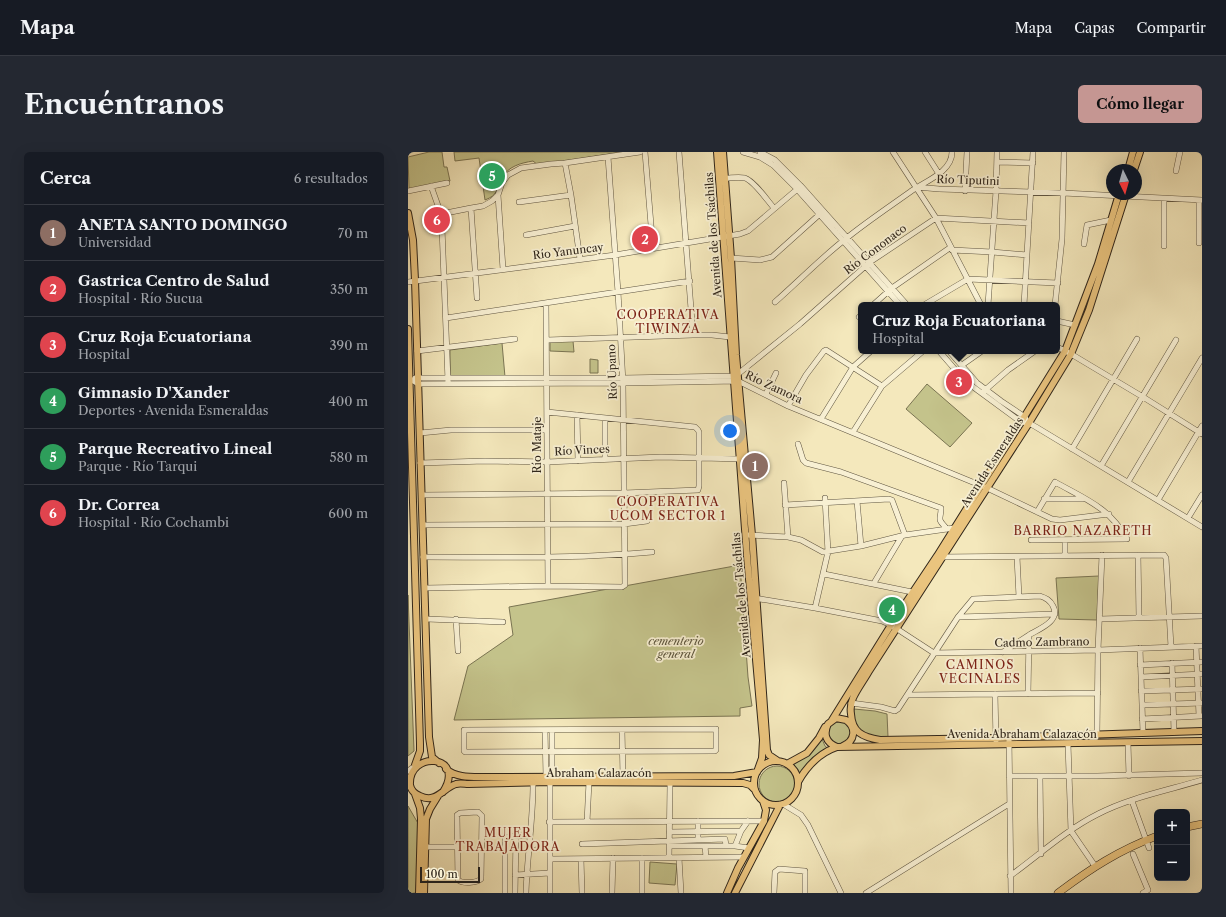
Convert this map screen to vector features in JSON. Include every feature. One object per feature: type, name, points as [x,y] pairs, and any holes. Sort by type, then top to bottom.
[{"type":"highway","points":[[1190,826],[1202,824]]},
{"type":"highway","points":[[1058,893],[1110,856],[1154,837]]},
{"type":"main road","name":"Avenida de los Tsáchilas","points":[[717,152],[722,179]]},
{"type":"main road","name":"Avenida de los Tsáchilas","points":[[723,152],[722,179],[730,337],[736,378]]},
{"type":"main road","points":[[1130,164],[1133,152]]},
{"type":"main road","points":[[1136,164],[1140,152]]},
{"type":"main road","name":"Avenida Esmeraldas","points":[[787,764],[807,753],[819,738],[894,627],[984,487],[1021,422],[1065,350],[1101,265],[1111,220],[1120,200]]},
{"type":"main road","name":"Avenida Esmeraldas","points":[[851,703],[912,592],[940,557],[950,529],[984,487],[1029,423],[1071,354],[1089,310],[1120,200]]},
{"type":"main road","points":[[408,213],[413,240],[415,280],[430,746],[432,757],[442,765],[447,774],[448,780],[446,786],[430,809],[426,819],[424,893]]},
{"type":"main road","name":"Avenida de los Tsáchilas","points":[[726,236],[731,258],[736,378],[749,535],[762,740],[762,758],[757,772]]},
{"type":"main road","points":[[408,329],[420,744],[420,752],[410,772],[409,781],[411,790],[420,808],[421,819],[419,893]]},
{"type":"main road","name":"Avenida de los Tsáchilas","points":[[753,598],[767,750],[769,755],[778,761]]},
{"type":"main road","points":[[851,703],[853,727],[853,737],[851,741],[840,746],[832,745],[826,738],[826,728],[830,722],[836,718],[846,720],[853,727]]},
{"type":"main road","name":"Avenida Abraham Calazacón","points":[[853,727],[870,738],[880,740],[996,741],[1009,745],[1202,741]]},
{"type":"main road","name":"Avenida Abraham Calazacón","points":[[798,782],[816,758],[823,753],[840,746],[996,741],[1009,738],[1097,734],[1202,732]]},
{"type":"main road","points":[[412,768],[422,760],[431,760],[442,765]]},
{"type":"main road","points":[[727,893],[748,848],[764,821],[766,810],[763,801],[755,790],[754,784],[757,772],[766,764],[778,761],[787,764],[797,775],[798,788],[792,798],[782,804],[774,805],[763,801]]},
{"type":"main road","name":"Abraham Calazacón","points":[[442,765],[451,773],[466,776],[549,778],[589,782],[743,783],[750,785],[755,790]]},
{"type":"main road","name":"Abraham Calazacón","points":[[440,794],[456,784],[549,778],[734,776],[757,772]]},
{"type":"main road","points":[[411,790],[419,796],[425,798],[432,798],[440,794]]},
{"type":"main road","points":[[736,893],[782,804]]},
{"type":"street","points":[[503,269],[498,195],[502,183],[508,175],[521,168],[640,152]]},
{"type":"street","points":[[645,152],[652,248]]},
{"type":"street","points":[[679,152],[693,335]]},
{"type":"street","points":[[743,152],[768,161],[799,188]]},
{"type":"street","points":[[760,152],[771,157],[821,213],[842,241],[867,264]]},
{"type":"street","points":[[771,157],[775,152]]},
{"type":"street","points":[[893,152],[936,218],[980,302]]},
{"type":"street","points":[[924,152],[939,174]]},
{"type":"street","points":[[775,302],[847,237],[916,187],[933,179],[939,174],[949,163],[952,152]]},
{"type":"street","points":[[965,191],[967,152]]},
{"type":"street","points":[[988,302],[996,191],[997,152]]},
{"type":"street","points":[[1024,302],[1033,152]]},
{"type":"street","points":[[1055,302],[1062,239],[1064,152]]},
{"type":"street","points":[[1176,171],[1180,152]]},
{"type":"street","name":"Río Upano","points":[[548,586],[624,586],[623,381],[608,157]]},
{"type":"street","points":[[997,162],[1033,163]]},
{"type":"street","points":[[565,163],[580,259]]},
{"type":"street","points":[[722,179],[746,178],[752,182],[774,208]]},
{"type":"street","points":[[408,191],[447,182]]},
{"type":"street","points":[[432,186],[441,214],[445,276],[448,381]]},
{"type":"street","name":"Río Tiputini","points":[[916,187],[965,191],[1106,194]]},
{"type":"street","name":"Río Yanuncay","points":[[408,282],[615,255],[744,233],[799,188]]},
{"type":"street","points":[[441,214],[486,205],[498,195]]},
{"type":"street","points":[[519,202],[571,195]]},
{"type":"street","name":"Río Tiputini","points":[[1142,196],[1200,200]]},
{"type":"street","points":[[1164,198],[1164,246]]},
{"type":"street","points":[[1199,243],[1200,200]]},
{"type":"street","points":[[471,208],[477,298]]},
{"type":"street","points":[[821,213],[847,237],[867,264],[890,290],[904,302]]},
{"type":"street","points":[[731,258],[760,260],[772,257],[821,213]]},
{"type":"street","points":[[936,218],[1029,223]]},
{"type":"street","name":"Río Cononaco","points":[[736,378],[800,324],[867,264],[936,218]]},
{"type":"street","points":[[1084,244],[1087,225],[1111,220]]},
{"type":"street","points":[[526,235],[575,226]]},
{"type":"street","points":[[876,302],[890,290],[952,249],[1028,255]]},
{"type":"street","points":[[929,302],[968,279],[1058,282]]},
{"type":"street","points":[[446,318],[690,281]]},
{"type":"street","points":[[890,290],[898,302]]},
{"type":"street","name":"Río Mataje","points":[[546,302],[548,586]]},
{"type":"street","points":[[1060,322],[1075,325]]},
{"type":"street","points":[[547,340],[693,335],[730,337]]},
{"type":"street","points":[[417,351],[515,339]]},
{"type":"street","points":[[1072,449],[1137,339]]},
{"type":"street","points":[[1101,466],[1176,340]]},
{"type":"street","points":[[1060,348],[1143,397],[1200,433]]},
{"type":"street","points":[[788,406],[806,375],[826,350],[830,351],[882,386]]},
{"type":"street","points":[[821,419],[853,367],[868,354]]},
{"type":"street","points":[[852,432],[882,386],[919,354]]},
{"type":"street","points":[[942,354],[964,379],[1025,416],[1029,423]]},
{"type":"street","points":[[952,354],[984,392],[1021,422],[1029,423],[1202,527]]},
{"type":"street","points":[[962,365],[978,354]]},
{"type":"street","points":[[984,392],[1008,370],[1031,354]]},
{"type":"street","points":[[1128,482],[1202,358]]},
{"type":"street","points":[[766,394],[776,373]]},
{"type":"street","points":[[964,379],[969,374]]},
{"type":"street","name":"Río Zamora","points":[[409,379],[418,381],[623,381],[736,378],[788,406],[984,487],[1052,519],[1060,520],[1109,514]]},
{"type":"street","points":[[422,495],[624,493],[698,490],[698,430],[692,427],[547,412]]},
{"type":"street","points":[[577,415],[578,461]]},
{"type":"street","points":[[605,418],[605,459]]},
{"type":"street","points":[[1158,500],[1200,433],[1202,426]]},
{"type":"street","points":[[420,433],[451,430],[547,430]]},
{"type":"street","points":[[798,444],[802,460],[806,463],[841,472],[941,508],[939,518],[941,522],[950,529]]},
{"type":"street","name":"Río Vinces","points":[[420,463],[485,461],[547,462],[605,459],[742,459]]},
{"type":"street","points":[[1031,540],[1126,540],[1109,514],[1098,505],[1084,499],[1055,482],[1037,512]]},
{"type":"street","points":[[784,483],[788,536]]},
{"type":"street","points":[[1188,518],[1202,495]]},
{"type":"street","points":[[785,504],[891,499],[904,535]]},
{"type":"street","points":[[1044,499],[1084,499]]},
{"type":"street","points":[[815,608],[828,552],[825,501]]},
{"type":"street","points":[[858,501],[861,546]]},
{"type":"street","points":[[423,525],[624,524],[647,521]]},
{"type":"street","points":[[749,535],[788,536],[801,540],[823,552],[828,552],[861,546],[904,535],[950,529]]},
{"type":"street","points":[[874,583],[904,535]]},
{"type":"street","points":[[1065,540],[1066,556]]},
{"type":"street","points":[[423,557],[548,557],[624,555],[652,552]]},
{"type":"street","points":[[940,557],[1164,554],[1166,558],[1171,647]]},
{"type":"street","points":[[1097,734],[1098,650],[1102,555]]},
{"type":"street","points":[[1138,555],[1139,618]]},
{"type":"street","points":[[1017,556],[1019,597]]},
{"type":"street","points":[[824,574],[874,583],[912,592]]},
{"type":"street","points":[[425,588],[548,586]]},
{"type":"street","points":[[851,703],[897,710],[958,617],[973,599],[1040,596],[1045,598],[1053,605],[1054,616],[1049,623],[1002,653]]},
{"type":"street","points":[[753,598],[882,621],[934,653]]},
{"type":"street","points":[[958,617],[1054,616]]},
{"type":"street","points":[[1100,619],[1202,616]]},
{"type":"street","points":[[426,619],[503,622]]},
{"type":"street","points":[[456,620],[458,651]]},
{"type":"street","points":[[1028,694],[1029,635]]},
{"type":"street","points":[[1142,719],[1200,716],[1199,646]]},
{"type":"street","name":"Cadmo Zambrano","points":[[934,653],[1002,653],[1199,646]]},
{"type":"street","points":[[1140,648],[1143,733]]},
{"type":"street","points":[[1140,665],[1199,662]]},
{"type":"street","points":[[1172,663],[1174,732]]},
{"type":"street","points":[[1141,677],[1200,674]]},
{"type":"street","points":[[1141,691],[1200,689]]},
{"type":"street","points":[[908,695],[1098,692]]},
{"type":"street","points":[[995,694],[996,741]]},
{"type":"street","points":[[1142,705],[1200,703]]},
{"type":"street","points":[[716,729],[716,751],[464,752],[464,731],[622,730],[716,729]]},
{"type":"street","points":[[545,730],[549,752]]},
{"type":"street","points":[[622,730],[623,776]]},
{"type":"street","points":[[550,893],[549,752],[552,731]]},
{"type":"street","points":[[1009,738],[1011,893]]},
{"type":"street","points":[[1128,743],[1129,776]]},
{"type":"street","points":[[1068,744],[1071,831],[1095,866]]},
{"type":"street","points":[[1009,776],[1129,776],[1202,773]]},
{"type":"street","points":[[1040,777],[1041,854]]},
{"type":"street","points":[[1010,876],[1071,831],[1098,814],[1132,801],[1202,780]]},
{"type":"street","points":[[587,822],[589,782]]},
{"type":"street","points":[[526,893],[526,874],[533,813],[533,785]]},
{"type":"street","points":[[669,858],[670,785]]},
{"type":"street","points":[[1132,801],[1149,848]]},
{"type":"street","points":[[782,804],[801,815],[808,825],[842,893]]},
{"type":"street","points":[[866,893],[1009,804]]},
{"type":"street","points":[[478,812],[482,816],[480,881],[461,882],[458,880],[458,848],[458,813],[478,812]]},
{"type":"street","points":[[698,821],[698,840]]},
{"type":"street","points":[[734,846],[741,831],[748,821]]},
{"type":"street","points":[[549,822],[764,821]]},
{"type":"street","points":[[669,832],[741,831]]},
{"type":"street","points":[[725,832],[726,846]]},
{"type":"street","points":[[505,893],[506,838],[530,835]]},
{"type":"street","points":[[515,893],[516,836]]},
{"type":"street","points":[[669,844],[698,840],[725,839]]},
{"type":"street","points":[[529,844],[549,843]]},
{"type":"street","points":[[582,844],[669,844],[734,846],[748,848]]},
{"type":"street","points":[[705,846],[706,858]]},
{"type":"street","points":[[426,847],[458,848]]},
{"type":"street","points":[[1133,854],[1149,892],[1143,893]]},
{"type":"street","points":[[550,859],[744,857]]},
{"type":"street","points":[[612,893],[613,858]]},
{"type":"street","points":[[642,858],[642,893]]},
{"type":"street","points":[[679,858],[681,893]]},
{"type":"street","points":[[581,859],[582,893]]},
{"type":"street","points":[[774,893],[775,872],[777,870],[805,871],[805,893]]},
{"type":"street","points":[[516,874],[550,873]]},
{"type":"green space","points":[[429,152],[442,152],[444,167],[447,167],[450,181],[412,189],[409,188],[408,157]]},
{"type":"green space","points":[[454,152],[623,152],[538,165],[533,161],[519,164],[507,171],[501,179],[494,194],[485,200],[479,158],[455,161]]},
{"type":"green space","points":[[550,341],[573,341],[574,352],[550,351]]},
{"type":"green space","points":[[502,343],[505,377],[450,377],[450,350]]},
{"type":"green space","points":[[590,359],[598,360],[598,373],[590,373]]},
{"type":"green space","points":[[927,384],[972,423],[950,447],[906,409]]},
{"type":"green space","name":"cementerio general","points":[[740,565],[748,677],[752,706],[740,708],[740,716],[454,720],[468,666],[513,635],[509,607]]},
{"type":"green space","points":[[1099,576],[1097,620],[1059,619],[1056,578]]},
{"type":"green space","points":[[408,595],[414,751],[408,756]]},
{"type":"green space","points":[[854,709],[887,714],[888,737],[874,736],[862,732],[855,724]]},
{"type":"green space","points":[[839,720],[847,724],[851,732],[847,740],[839,744],[831,740],[827,732],[831,724]]},
{"type":"green space","points":[[822,739],[825,746],[830,750],[799,776],[798,771],[792,765],[811,753]]},
{"type":"green space","points":[[781,766],[790,771],[794,777],[794,791],[790,797],[781,802],[773,802],[764,797],[760,791],[759,780],[764,771],[770,767]]},
{"type":"green space","points":[[408,806],[419,825],[416,893],[408,893]]},
{"type":"green space","points":[[650,862],[677,864],[675,885],[649,883]]},
{"type":"place","name":"Parque Recreativo Lineal","points":[[492,176]]},
{"type":"place","name":"Dr. Correa","points":[[437,220]]},
{"type":"place","name":"Gastrica Centro de Salud","points":[[645,239]]},
{"type":"place","name":"Cruz Roja Ecuatoriana","points":[[959,382]]},
{"type":"place","name":"ANETA SANTO DOMINGO","points":[[755,466]]},
{"type":"place","name":"Gimnasio D'Xander","points":[[892,610]]},
{"type":"district","name":"COOPERATIVA TIWINZA","points":[[668,322]]},
{"type":"district","name":"COOPERATIVA UCOM SECTOR 1","points":[[668,509]]},
{"type":"district","name":"BARRIO NAZARETH","points":[[1083,531]]},
{"type":"district","name":"CAMINOS VECINALES","points":[[980,672]]},
{"type":"district","name":"MUJER TRABAJADORA","points":[[508,840]]}]
